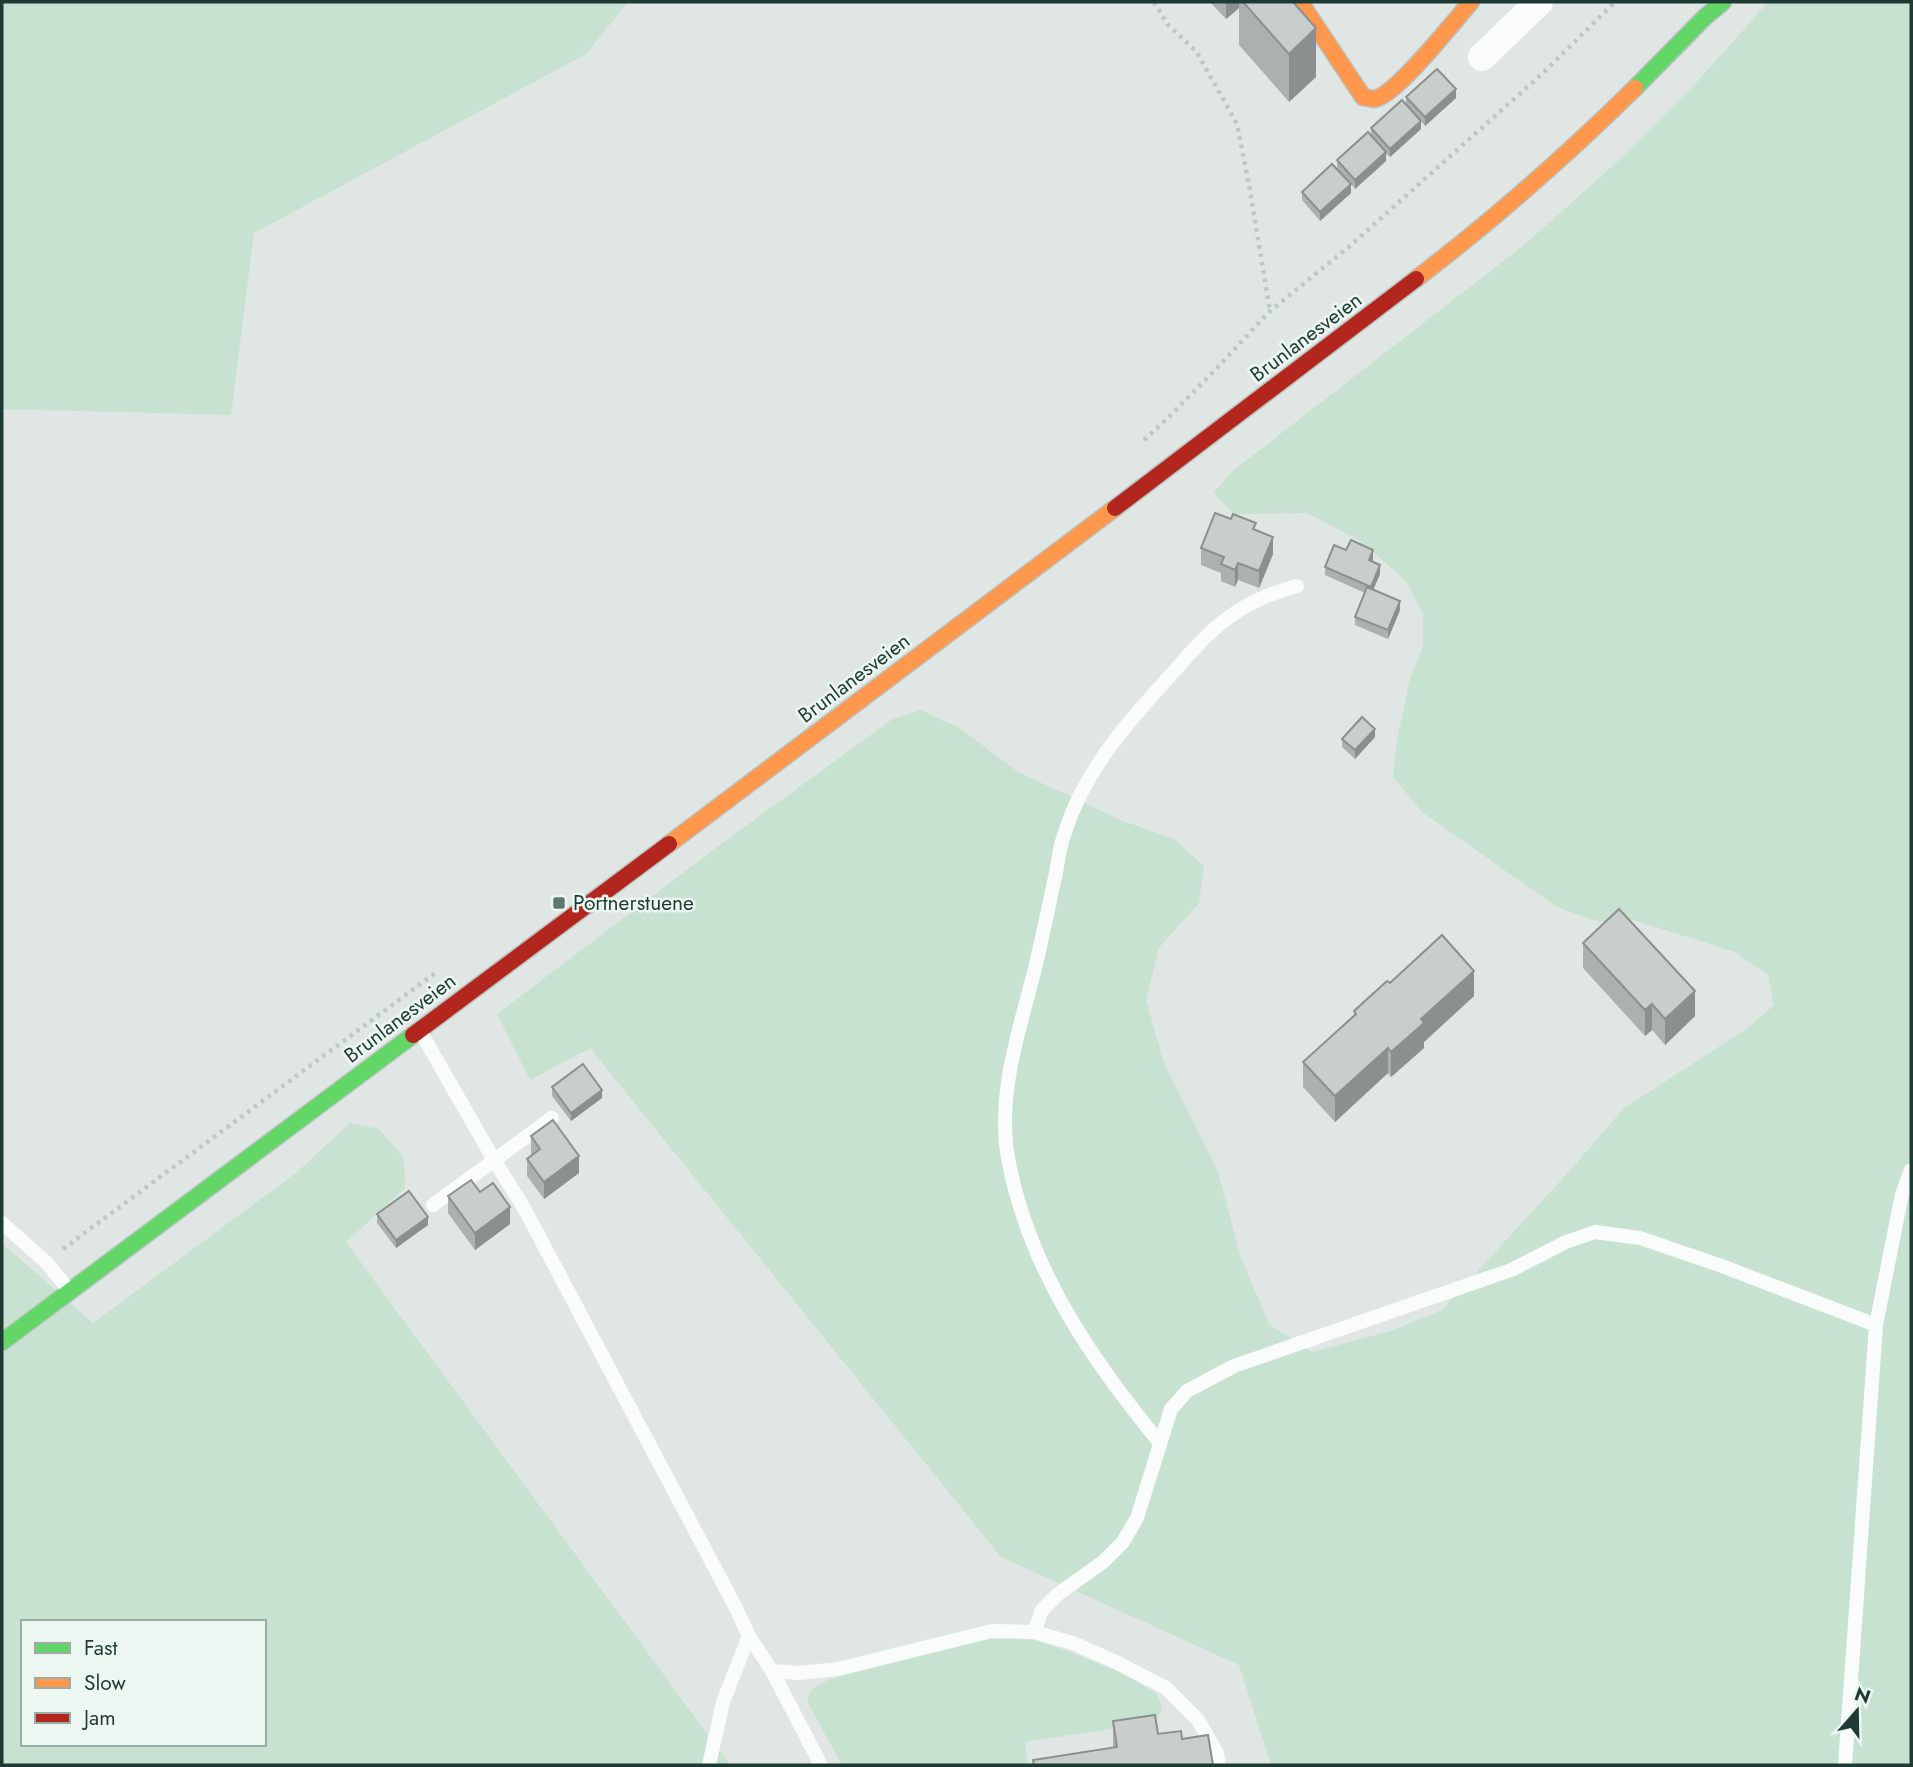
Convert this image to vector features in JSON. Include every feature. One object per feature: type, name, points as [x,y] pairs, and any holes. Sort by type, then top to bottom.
[{"type":"main road","points":[[1300,2],[1363,97],[1373,99],[1404,78],[1471,2]]},
{"type":"main road","name":"Brunlanesveien","points":[[1705,17],[1714,2]]},
{"type":"main road","name":"Brunlanesveien","points":[[2,1342],[766,771],[1455,249],[1547,172],[1723,2]]},
{"type":"street","points":[[1482,57],[1524,6]]},
{"type":"lane","points":[[1160,1443],[1132,1409],[1081,1337],[1051,1285],[1030,1237],[1015,1191],[1007,1153],[1007,1079],[1036,964],[1064,832],[1080,794],[1100,760],[1145,703],[1196,647],[1233,614],[1271,593],[1297,586]]},
{"type":"lane","points":[[419,1030],[524,1208],[749,1636],[772,1671],[821,1765]]},
{"type":"lane","points":[[433,1205],[552,1118]]},
{"type":"lane","points":[[1845,1765],[1876,1325],[1902,1194],[1911,1170]]},
{"type":"lane","points":[[2,1223],[46,1262],[69,1291]]},
{"type":"lane","points":[[1034,1632],[1042,1610],[1058,1594],[1103,1562],[1123,1542],[1137,1518],[1171,1409],[1186,1391],[1234,1366],[1511,1270],[1566,1242],[1595,1232],[1640,1238],[1876,1325]]},
{"type":"lane","points":[[772,1671],[799,1673],[838,1669],[992,1631],[1034,1632],[1084,1648],[1166,1688],[1198,1720],[1217,1753],[1219,1765]]},
{"type":"lane","points":[[709,1765],[723,1702],[749,1636]]},
{"type":"path","points":[[1154,2],[1168,25],[1196,51],[1237,124],[1270,311]]},
{"type":"path","points":[[1138,446],[1184,402],[1270,311],[1359,238],[1544,73],[1615,2]]},
{"type":"path","points":[[46,1262],[447,964]]},
{"type":"green space","points":[[2,2],[628,2],[586,54],[254,233],[231,415],[2,409]]},
{"type":"green space","points":[[1768,2],[1911,2],[1911,1765],[1271,1765],[1239,1665],[1001,1557],[590,1048],[530,1080],[497,1014],[713,850],[891,720],[920,710],[958,727],[1018,772],[1123,821],[1174,839],[1204,866],[1199,903],[1159,948],[1146,1000],[1164,1063],[1218,1171],[1240,1255],[1269,1324],[1312,1352],[1390,1331],[1442,1310],[1623,1109],[1749,1027],[1774,1005],[1768,975],[1735,952],[1633,920],[1599,922],[1557,907],[1422,812],[1393,777],[1396,746],[1410,678],[1423,647],[1423,614],[1405,580],[1360,541],[1307,513],[1234,514],[1214,493],[1230,473],[1524,245],[1617,162],[1697,82]]},
{"type":"green space","points":[[350,1123],[379,1129],[404,1158],[405,1188],[346,1242],[730,1765],[2,1765],[2,1243],[93,1323],[296,1173]]},
{"type":"green space","points":[[988,1638],[1034,1640],[1117,1671],[1156,1694],[1162,1706],[1160,1712],[1156,1719],[1149,1723],[1025,1742],[1028,1765],[842,1765],[808,1703],[813,1688],[837,1677]]},
{"type":"building","points":[[1243,2],[1293,2],[1316,28],[1289,54]]},
{"type":"building","points":[[1437,69],[1456,89],[1425,117],[1406,97]]},
{"type":"building","points":[[1402,100],[1421,121],[1390,149],[1371,128]]},
{"type":"building","points":[[1368,132],[1386,152],[1355,180],[1337,160]]},
{"type":"building","points":[[1332,164],[1351,184],[1320,212],[1302,192]]},
{"type":"building","points":[[1215,513],[1231,519],[1233,514],[1256,523],[1253,529],[1273,537],[1259,571],[1238,563],[1235,570],[1221,564],[1224,557],[1201,548]]},
{"type":"building","points":[[1351,540],[1373,550],[1369,560],[1380,565],[1371,587],[1325,567],[1334,545],[1346,550]]},
{"type":"building","points":[[1367,587],[1400,601],[1388,630],[1355,617]]},
{"type":"building","points":[[1362,717],[1375,729],[1355,750],[1342,739]]},
{"type":"building","points":[[1619,909],[1695,991],[1665,1019],[1652,1004],[1645,1010],[1583,943]]},
{"type":"building","points":[[1442,935],[1474,971],[1421,1019],[1424,1023],[1391,1052],[1388,1048],[1335,1096],[1303,1062],[1356,1014],[1354,1011],[1387,981],[1390,983]]},
{"type":"building","points":[[583,1064],[602,1090],[571,1113],[552,1087]]},
{"type":"building","points":[[553,1120],[579,1156],[544,1182],[527,1159],[540,1149],[531,1136]]},
{"type":"building","points":[[471,1180],[480,1192],[493,1183],[510,1207],[475,1233],[448,1196]]},
{"type":"building","points":[[409,1191],[428,1217],[396,1240],[377,1214]]},
{"type":"building","points":[[1155,1715],[1158,1734],[1181,1731],[1182,1739],[1208,1735],[1213,1765],[1034,1765],[1033,1760],[1117,1747],[1113,1721]]},
{"type":"traffic: fast","points":[[1635,88],[1723,2]]},
{"type":"traffic: fast","points":[[2,1342],[413,1035]]},
{"type":"traffic: slow","points":[[1300,2],[1363,97],[1374,99],[1384,95],[1410,72],[1471,2]]},
{"type":"traffic: slow","points":[[1416,279],[1528,187],[1635,88]]},
{"type":"traffic: slow","points":[[669,844],[1115,508]]},
{"type":"traffic: jam","points":[[1115,508],[1416,279]]},
{"type":"traffic: jam","points":[[413,1035],[669,844]]},
{"type":"place","name":"Portnerstuene","points":[[559,903]]}]
